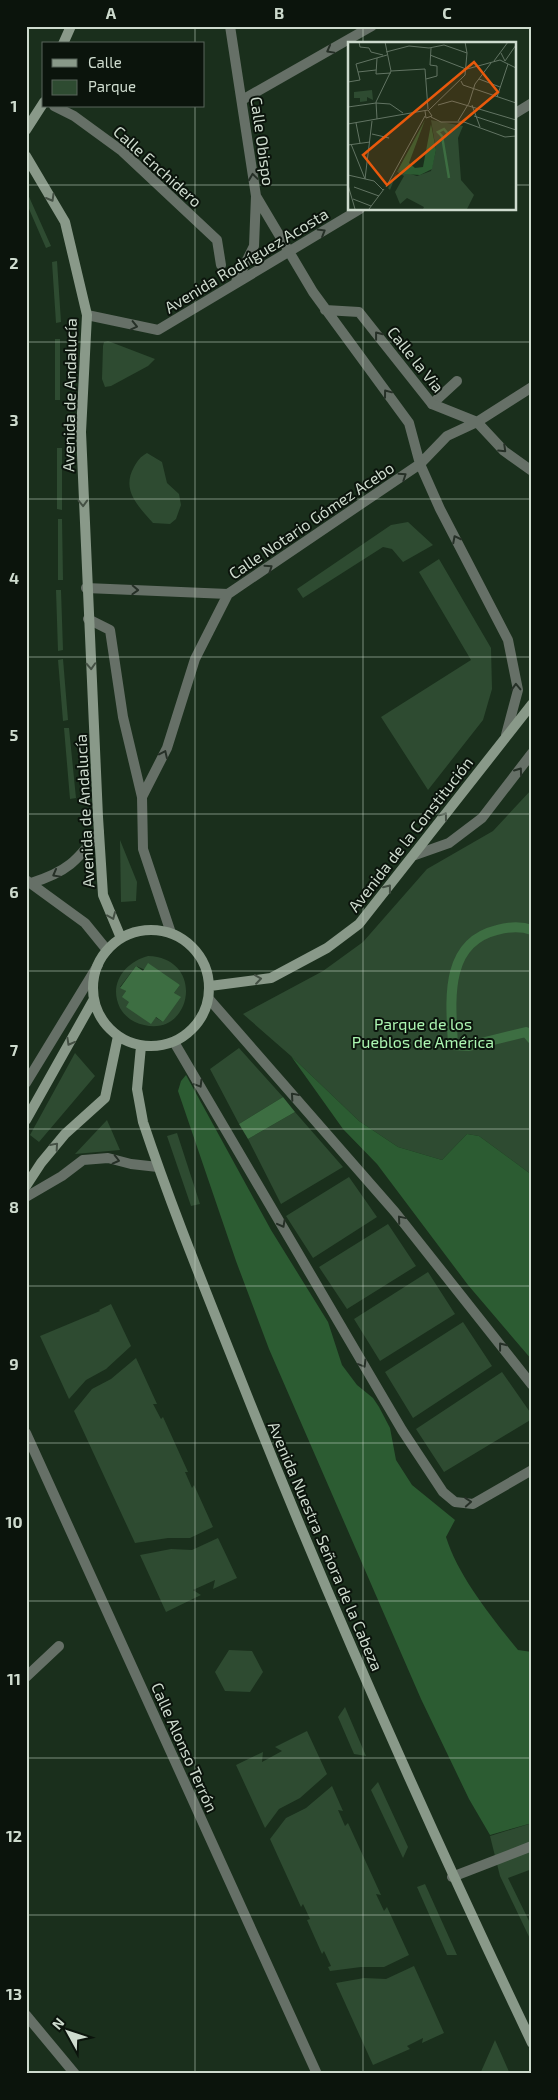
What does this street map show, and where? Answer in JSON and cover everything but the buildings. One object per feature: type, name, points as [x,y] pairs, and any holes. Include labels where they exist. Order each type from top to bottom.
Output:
[{"type":"main road","points":[[64,42],[71,26]]},
{"type":"main road","points":[[26,130],[42,105]]},
{"type":"main road","name":"Avenida de Andalucía","points":[[26,156],[65,222],[87,315],[81,432],[86,588],[99,832],[103,895],[121,938]]},
{"type":"main road","name":"Avenida de la Constitución","points":[[210,986],[271,978],[327,948],[359,924],[506,734],[532,704]]},
{"type":"main road","points":[[154,930],[171,933],[186,941],[199,953],[207,969],[210,986],[209,998],[202,1017],[190,1032],[174,1042],[158,1046],[141,1046],[118,1036],[106,1026],[98,1014],[94,999],[93,982],[98,965],[107,950],[121,938],[137,931],[154,930]]},
{"type":"main road","points":[[26,1120],[94,999]]},
{"type":"main road","points":[[26,1186],[41,1162],[65,1134],[105,1098],[118,1036]]},
{"type":"main road","name":"Avenida Nuestra Señora de la Cabeza","points":[[141,1046],[137,1088],[142,1122],[158,1167],[302,1533],[452,1877],[532,2043]]},
{"type":"street","name":"Calle Obispo","points":[[230,26],[256,196],[287,252]]},
{"type":"street","points":[[242,100],[372,26]]},
{"type":"street","points":[[516,113],[532,103]]},
{"type":"street","name":"Calle Enchidero","points":[[58,108],[74,116],[117,147],[217,240],[221,265]]},
{"type":"street","points":[[234,285],[254,246],[256,196]]},
{"type":"street","name":"Avenida Rodríguez Acosta","points":[[87,315],[158,330],[358,210]]},
{"type":"street","name":"Calle Notario Gómez Acebo","points":[[287,252],[325,310],[409,423],[420,464],[440,509],[508,640],[518,690],[506,734]]},
{"type":"street","name":"Calle la Via","points":[[325,310],[359,312],[432,404],[477,422],[504,451],[532,471]]},
{"type":"street","points":[[432,404],[457,381]]},
{"type":"street","name":"Calle Notario Gómez Acebo","points":[[142,797],[167,748],[195,659],[228,594],[420,464],[446,436],[477,422],[532,387]]},
{"type":"street","points":[[86,588],[228,594]]},
{"type":"street","points":[[88,619],[110,630],[123,717],[142,797],[143,849],[171,933]]},
{"type":"street","points":[[415,854],[448,843],[482,818],[532,753]]},
{"type":"street","points":[[29,882],[55,876],[80,858],[99,832]]},
{"type":"street","points":[[29,882],[85,923],[107,950]]},
{"type":"street","points":[[26,1083],[98,965]]},
{"type":"street","points":[[209,998],[395,1212],[532,1385]]},
{"type":"street","points":[[174,1042],[402,1430],[443,1492],[455,1502],[473,1504],[532,1470]]},
{"type":"street","points":[[26,1197],[62,1176],[83,1160],[108,1158],[131,1164],[158,1167]]},
{"type":"street","name":"Calle Alonso Terrón","points":[[26,1433],[317,2074]]},
{"type":"street","points":[[26,1677],[59,1646]]},
{"type":"street","points":[[452,1877],[532,1846]]},
{"type":"street","points":[[26,2016],[75,2074]]},
{"type":"green space","points":[[26,190],[51,246],[46,248],[26,202]]},
{"type":"green space","points":[[57,261],[61,322],[56,323],[52,262]]},
{"type":"green space","points":[[55,339],[60,339],[60,400],[55,400]]},
{"type":"green space","points":[[108,341],[155,359],[148,366],[111,386],[105,387],[102,379],[103,346],[104,342]]},
{"type":"green space","points":[[57,448],[62,448],[62,510],[57,509]]},
{"type":"green space","points":[[147,453],[162,462],[167,483],[179,494],[181,505],[176,519],[170,524],[153,523],[137,504],[130,490],[130,475],[139,459]]},
{"type":"green space","points":[[58,519],[62,519],[63,580],[58,580]]},
{"type":"green space","points":[[408,522],[433,545],[403,562],[392,549],[383,547],[303,598],[297,589],[391,525]]},
{"type":"green space","points":[[439,559],[491,648],[492,689],[483,720],[428,790],[381,717],[471,660],[419,572]]},
{"type":"green space","points":[[56,590],[61,590],[63,650],[58,651]]},
{"type":"green space","points":[[63,659],[68,720],[63,721],[58,660]]},
{"type":"green space","points":[[64,728],[69,728],[76,798],[70,799]]},
{"type":"green space","name":"Parque de los Pueblos de América","points":[[532,789],[532,1175],[479,1136],[467,1134],[442,1160],[398,1147],[359,1121],[291,1056],[243,1014],[323,971],[363,942],[427,869],[493,831]]},
{"type":"green space","points":[[120,840],[137,882],[136,901],[121,902]]},
{"type":"green space","points":[[148,956],[166,960],[179,969],[185,982],[186,996],[182,1009],[173,1020],[160,1026],[144,1025],[133,1021],[122,1011],[117,999],[116,991],[121,975],[132,963]],"holes":[[[136,966],[180,985],[174,993],[163,1022],[123,997],[126,991],[120,987]]]},
{"type":"green space","points":[[239,1048],[283,1097],[239,1124],[210,1069]]},
{"type":"green space","points":[[75,1053],[95,1076],[39,1142],[30,1135]]},
{"type":"green space","points":[[295,1112],[343,1167],[281,1204],[248,1139]]},
{"type":"green space","points":[[107,1120],[120,1150],[75,1154]]},
{"type":"green space","points":[[177,1133],[200,1204],[191,1206],[167,1136]]},
{"type":"green space","points":[[349,1177],[377,1217],[313,1258],[286,1216]]},
{"type":"green space","points":[[388,1224],[416,1266],[347,1309],[319,1267]]},
{"type":"green space","points":[[428,1272],[455,1314],[380,1361],[354,1319]]},
{"type":"green space","points":[[111,1304],[131,1346],[106,1369],[86,1380],[69,1399],[40,1336],[100,1311]]},
{"type":"green space","points":[[463,1322],[492,1366],[413,1418],[385,1372]]},
{"type":"green space","points":[[136,1358],[157,1404],[153,1404],[161,1419],[163,1417],[188,1472],[185,1472],[192,1488],[194,1485],[213,1527],[190,1538],[168,1538],[135,1543],[74,1411],[92,1389],[111,1379]]},
{"type":"green space","points":[[502,1372],[532,1415],[532,1419],[444,1472],[416,1429]]},
{"type":"green space","points":[[218,1538],[237,1578],[213,1589],[215,1580],[193,1590],[201,1595],[166,1612],[140,1555],[171,1549],[192,1550]]},
{"type":"green space","points":[[229,1650],[252,1651],[263,1672],[250,1692],[225,1691],[215,1672]]},
{"type":"green space","points":[[345,1707],[366,1756],[354,1754],[338,1717]]},
{"type":"green space","points":[[307,1731],[327,1774],[300,1798],[279,1809],[265,1828],[236,1765],[263,1752],[262,1762],[282,1751],[275,1747]]},
{"type":"green space","points":[[378,1782],[408,1847],[403,1858],[371,1790]]},
{"type":"green space","points":[[332,1786],[343,1811],[338,1810],[345,1826],[348,1823],[381,1895],[376,1894],[384,1911],[387,1907],[409,1955],[384,1967],[361,1967],[330,1971],[328,1967],[331,1966],[324,1951],[322,1954],[307,1920],[310,1919],[303,1904],[301,1907],[270,1839],[286,1818],[306,1808]]},
{"type":"green space","points":[[532,1823],[532,1869],[508,1878],[532,1927],[532,1943],[500,1876],[490,1836]]},
{"type":"green space","points":[[425,1884],[457,1955],[447,1955],[417,1887]]},
{"type":"green space","points":[[414,1966],[444,2033],[422,2043],[423,2038],[407,2046],[410,2049],[373,2065],[336,1983],[364,1978],[386,1979]]},
{"type":"green space","points":[[495,2040],[510,2074],[480,2074]]},
{"type":"shaded area","points":[[148,963],[180,985],[174,993],[181,997],[163,1022],[156,1017],[151,1024],[126,1007],[129,1002],[122,997],[126,991],[120,988],[136,966],[143,971]]},
{"type":"shaded area","points":[[291,1056],[359,1121],[398,1147],[442,1160],[467,1134],[479,1136],[532,1175],[532,1360],[468,1285],[377,1164],[343,1129]]},
{"type":"shaded area","points":[[186,1075],[271,1230],[328,1322],[342,1365],[357,1385],[373,1398],[379,1407],[390,1428],[396,1460],[412,1485],[455,1520],[446,1537],[451,1552],[467,1581],[518,1650],[532,1652],[532,1823],[490,1835],[469,1799],[421,1699],[269,1349],[236,1261],[178,1091],[181,1081]]},
{"type":"shaded area","points":[[283,1097],[295,1112],[248,1139],[239,1124]]},
{"type":"waterway","points":[[532,930],[514,927],[497,930],[480,937],[467,948],[459,961],[454,977],[451,1011],[453,1045],[469,1046],[526,1032],[532,1039]]}]
